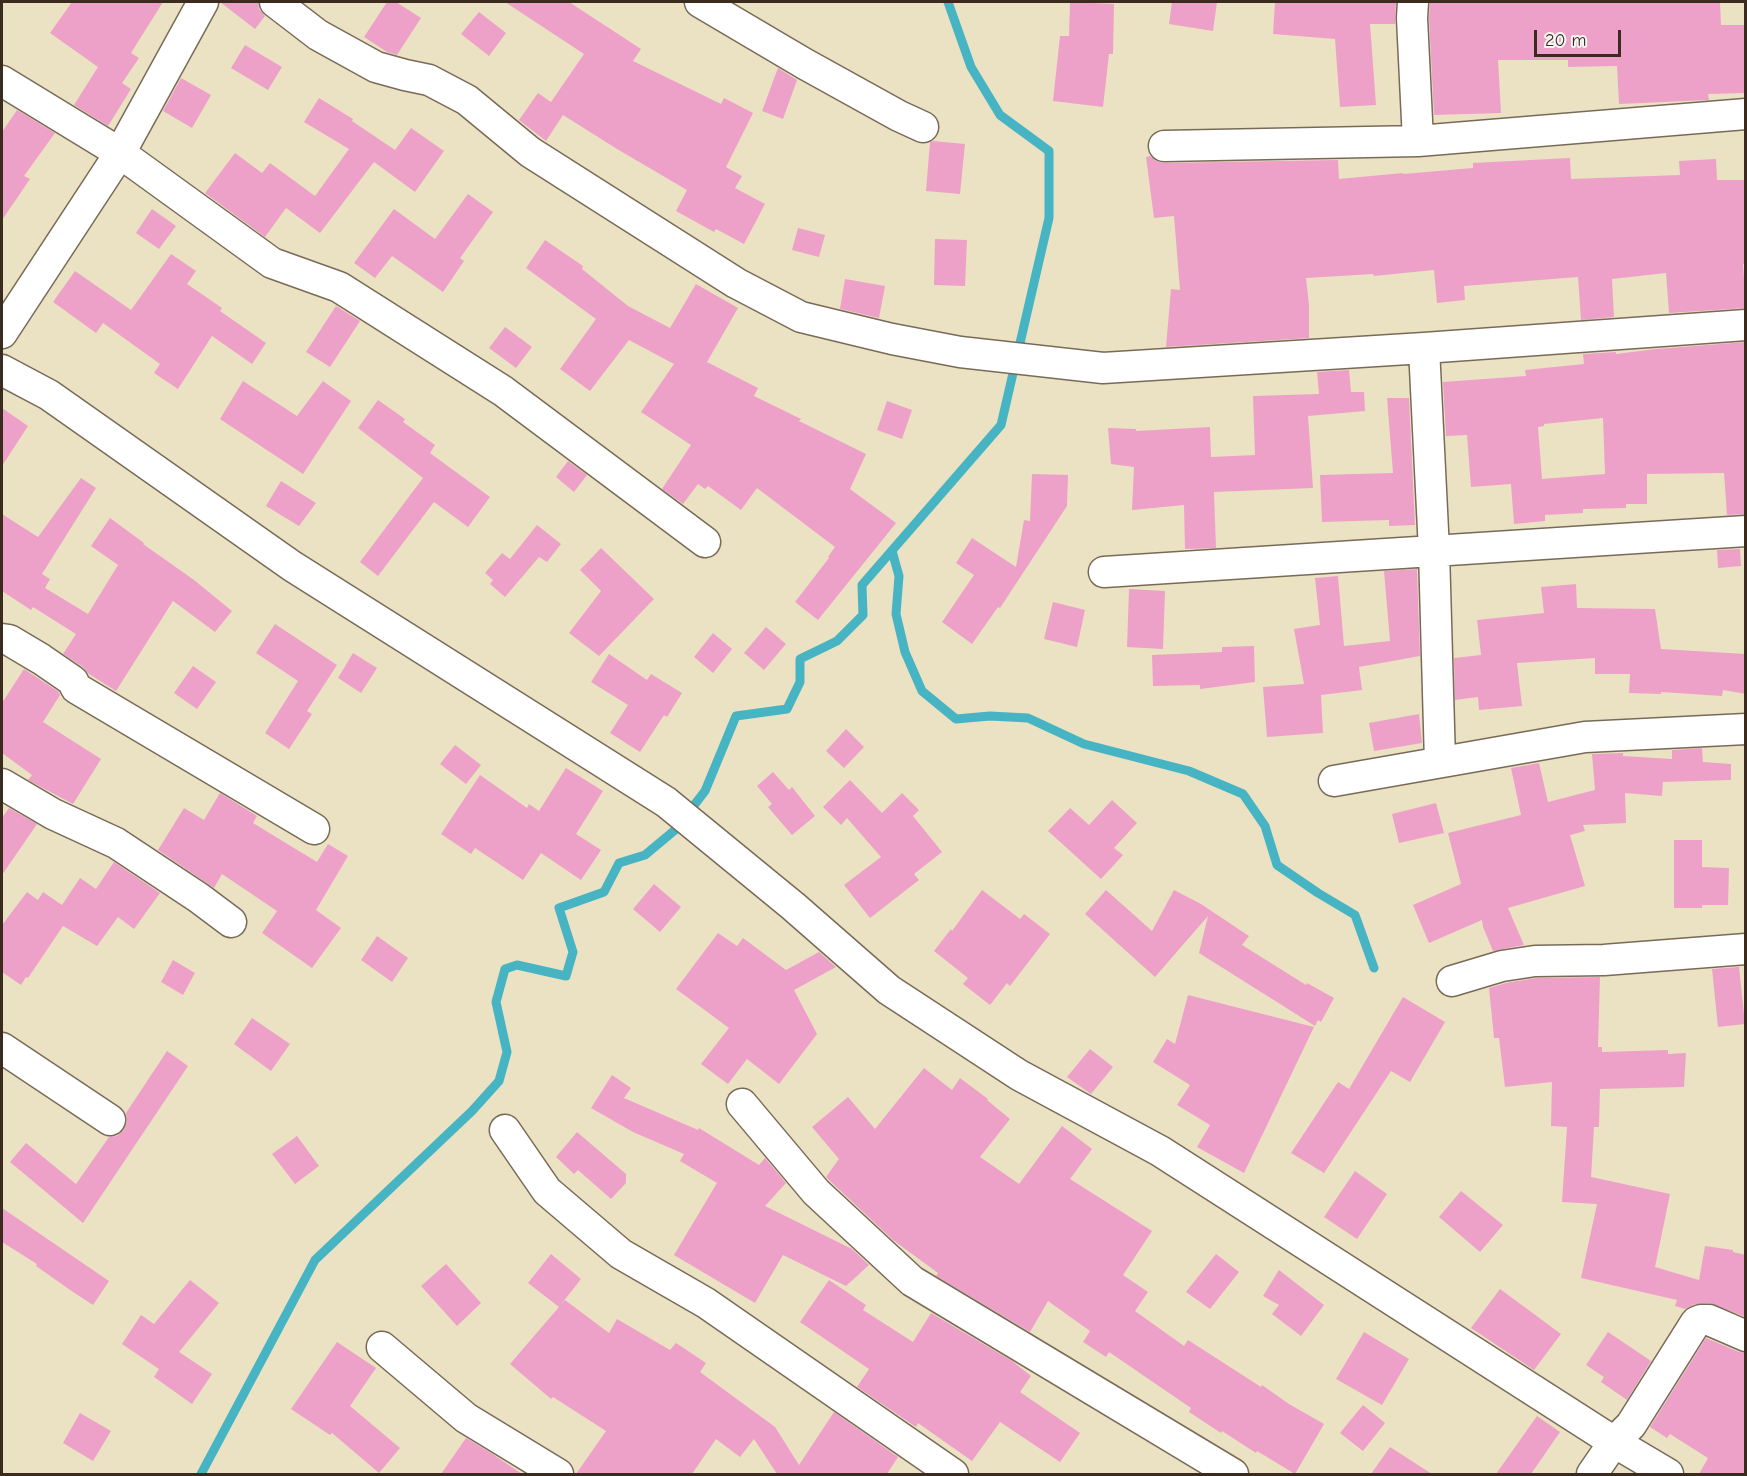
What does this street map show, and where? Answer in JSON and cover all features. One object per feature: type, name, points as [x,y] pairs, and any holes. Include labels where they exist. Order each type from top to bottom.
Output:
[{"type":"street","points":[[2,333],[120,153],[202,2]]},
{"type":"street","points":[[275,2],[318,35],[376,67],[429,80],[467,100],[530,152],[736,283],[801,317],[892,339],[960,352],[1103,368],[1746,325]]},
{"type":"street","points":[[700,2],[816,70],[923,127]]},
{"type":"street","points":[[1413,2],[1418,141]]},
{"type":"street","points":[[2,81],[120,153],[272,263],[339,287],[503,391],[705,542]]},
{"type":"street","points":[[1164,146],[1418,141],[1746,114]]},
{"type":"street","points":[[1424,348],[1434,551],[1440,762]]},
{"type":"street","points":[[2,370],[49,395],[292,566],[666,802],[793,906],[889,990],[1018,1075],[1160,1151],[1614,1442],[1668,1474]]},
{"type":"street","points":[[1104,572],[1746,531]]},
{"type":"street","points":[[2,639],[9,640],[40,659],[73,681],[76,688],[314,829]]},
{"type":"street","points":[[1334,781],[1585,737],[1746,729]]},
{"type":"street","points":[[2,784],[52,814],[116,843],[231,922]]},
{"type":"street","points":[[1452,981],[1502,966],[1535,961],[1604,960],[1746,949]]},
{"type":"street","points":[[2,1048],[110,1120]]},
{"type":"street","points":[[742,1104],[816,1192],[912,1281],[1233,1474]]},
{"type":"street","points":[[505,1130],[547,1191],[621,1254],[706,1304],[953,1474]]},
{"type":"street","points":[[1592,1474],[1614,1442],[1631,1425],[1696,1322],[1709,1320],[1746,1336]]},
{"type":"street","points":[[382,1347],[466,1418],[558,1474]]},
{"type":"building","points":[[72,2],[163,2],[131,53],[139,58],[122,83],[131,89],[108,126],[74,105],[98,67],[50,33]]},
{"type":"building","points":[[220,2],[258,2],[259,9],[265,16],[255,29]]},
{"type":"building","points":[[387,2],[396,2],[421,18],[397,55],[387,52],[364,37]]},
{"type":"building","points":[[505,2],[569,2],[641,49],[633,61],[721,104],[724,98],[753,113],[726,167],[742,176],[735,188],[765,204],[744,244],[716,229],[714,232],[676,211],[687,190],[563,115],[546,141],[519,120],[538,93],[551,102],[584,54]]},
{"type":"building","points":[[1070,2],[1114,4],[1113,54],[1109,54],[1103,107],[1053,101],[1060,36],[1069,36]]},
{"type":"building","points":[[1172,2],[1217,2],[1213,31],[1169,24]]},
{"type":"building","points":[[1275,2],[1396,2],[1395,24],[1370,24],[1376,105],[1340,107],[1335,39],[1273,34]]},
{"type":"building","points":[[1430,2],[1720,2],[1721,25],[1746,25],[1746,93],[1708,94],[1709,100],[1619,104],[1617,66],[1568,67],[1568,60],[1498,60],[1501,113],[1434,115]]},
{"type":"building","points":[[479,12],[506,33],[489,56],[461,34]]},
{"type":"building","points":[[245,45],[282,67],[268,90],[231,68]]},
{"type":"building","points":[[778,68],[797,80],[783,119],[762,111]]},
{"type":"building","points":[[181,78],[211,95],[192,128],[163,111]]},
{"type":"building","points":[[319,98],[353,119],[352,121],[395,150],[411,128],[444,151],[415,192],[374,162],[320,233],[286,208],[265,237],[205,193],[235,153],[262,173],[270,163],[315,196],[349,149],[304,122]]},
{"type":"building","points":[[17,110],[55,133],[24,176],[30,179],[2,220],[2,132]]},
{"type":"building","points":[[930,142],[965,144],[960,194],[926,191]]},
{"type":"building","points":[[1150,156],[1164,163],[1338,160],[1339,179],[1473,168],[1473,163],[1570,158],[1571,179],[1680,175],[1679,161],[1716,159],[1717,180],[1746,180],[1746,264],[1743,264],[1746,308],[1669,313],[1666,273],[1612,279],[1614,317],[1581,320],[1578,277],[1464,286],[1465,300],[1437,303],[1434,270],[1374,276],[1373,274],[1306,278],[1309,338],[1166,347],[1171,289],[1180,290],[1174,216],[1154,218],[1146,157]]},
{"type":"building","points":[[468,194],[493,212],[460,258],[464,261],[443,292],[392,256],[375,278],[354,263],[394,209],[435,239]]},
{"type":"building","points":[[152,209],[176,226],[159,249],[136,233]]},
{"type":"building","points":[[798,228],[825,235],[819,257],[792,250]]},
{"type":"building","points":[[935,239],[967,240],[965,286],[934,285]]},
{"type":"building","points":[[545,240],[583,266],[582,269],[628,306],[670,328],[696,284],[738,308],[707,362],[758,388],[754,396],[866,454],[850,489],[896,523],[818,620],[795,602],[835,547],[757,488],[741,510],[708,486],[705,489],[698,484],[683,504],[662,489],[691,445],[641,412],[674,364],[629,340],[590,391],[560,369],[596,319],[526,268]]},
{"type":"building","points":[[171,254],[196,271],[187,284],[222,308],[220,311],[266,343],[252,364],[212,336],[178,389],[154,373],[160,364],[103,323],[96,333],[53,302],[75,271],[131,310]]},
{"type":"building","points":[[845,279],[885,286],[879,318],[840,309]]},
{"type":"building","points":[[336,306],[360,321],[330,367],[306,352]]},
{"type":"building","points":[[505,327],[532,347],[516,368],[489,348]]},
{"type":"building","points":[[1746,342],[1746,514],[1727,515],[1724,473],[1647,474],[1647,504],[1626,504],[1626,508],[1583,509],[1583,513],[1545,515],[1545,521],[1514,524],[1511,484],[1471,487],[1467,435],[1446,436],[1443,382],[1526,376],[1525,370],[1584,364],[1583,354],[1616,352],[1616,354]],"holes":[[[1603,418],[1605,474],[1542,479],[1538,427],[1544,424]]]},
{"type":"building","points":[[1349,370],[1351,392],[1364,392],[1365,411],[1308,416],[1313,488],[1214,492],[1216,548],[1185,549],[1184,505],[1132,510],[1134,467],[1111,464],[1108,428],[1136,429],[1136,431],[1210,427],[1211,457],[1255,455],[1253,396],[1319,394],[1317,372]]},
{"type":"building","points":[[243,381],[297,416],[323,381],[351,401],[303,474],[220,419]]},
{"type":"building","points":[[1387,398],[1409,398],[1415,525],[1389,526],[1389,520],[1322,522],[1320,475],[1393,473]]},
{"type":"building","points":[[378,400],[405,419],[403,422],[435,445],[430,453],[490,497],[468,527],[434,502],[378,576],[360,562],[423,478],[358,428]]},
{"type":"building","points":[[887,401],[912,410],[902,439],[877,430]]},
{"type":"building","points":[[2,408],[28,426],[2,466]]},
{"type":"building","points":[[568,461],[587,475],[574,492],[556,477]]},
{"type":"building","points":[[1032,474],[1068,475],[1067,506],[1000,608],[998,607],[972,644],[942,622],[974,575],[956,563],[972,538],[1016,567],[1024,520],[1030,521]]},
{"type":"building","points":[[81,478],[96,488],[42,574],[50,579],[45,588],[88,614],[118,565],[91,546],[110,518],[232,611],[215,632],[173,601],[116,691],[63,654],[76,634],[33,607],[31,610],[2,591],[2,514],[38,537]]},
{"type":"building","points":[[281,481],[316,503],[299,526],[266,506]]},
{"type":"building","points":[[537,525],[561,544],[547,562],[539,557],[505,597],[490,584],[493,580],[485,573],[502,553],[510,559]]},
{"type":"building","points":[[601,548],[654,599],[599,656],[569,633],[601,591],[580,570]]},
{"type":"building","points":[[1740,549],[1741,566],[1718,568],[1717,550]]},
{"type":"building","points":[[1417,569],[1420,656],[1359,667],[1362,690],[1321,695],[1323,733],[1267,737],[1263,687],[1304,684],[1294,629],[1320,625],[1315,578],[1338,576],[1344,646],[1390,641],[1384,571]]},
{"type":"building","points":[[1576,584],[1577,608],[1655,609],[1661,649],[1746,654],[1746,694],[1723,690],[1722,696],[1661,692],[1661,694],[1629,693],[1630,674],[1595,674],[1595,658],[1517,663],[1522,706],[1479,710],[1478,697],[1455,700],[1454,658],[1481,655],[1477,620],[1544,613],[1541,587]]},
{"type":"building","points":[[1129,589],[1165,591],[1163,649],[1127,647]]},
{"type":"building","points":[[1053,602],[1085,610],[1077,647],[1044,639]]},
{"type":"building","points":[[275,624],[337,665],[307,711],[312,714],[289,749],[265,733],[298,681],[256,653]]},
{"type":"building","points":[[766,627],[786,644],[764,670],[744,653]]},
{"type":"building","points":[[713,633],[732,649],[713,673],[694,657]]},
{"type":"building","points":[[1254,646],[1255,682],[1200,689],[1200,685],[1153,686],[1152,655],[1222,652],[1222,647]]},
{"type":"building","points":[[353,653],[377,668],[361,693],[338,678]]},
{"type":"building","points":[[609,654],[647,680],[651,674],[682,693],[667,717],[664,715],[640,752],[610,733],[628,705],[591,682]]},
{"type":"building","points":[[193,666],[216,682],[197,709],[174,693]]},
{"type":"building","points":[[24,669],[59,692],[60,695],[43,722],[101,759],[73,804],[28,780],[32,775],[2,753],[2,703]]},
{"type":"building","points":[[1419,714],[1422,743],[1374,751],[1369,723]]},
{"type":"building","points":[[846,729],[864,747],[844,768],[826,751]]},
{"type":"building","points":[[455,745],[481,765],[466,784],[440,764]]},
{"type":"building","points":[[1702,748],[1703,762],[1731,764],[1731,780],[1663,782],[1662,796],[1625,793],[1626,823],[1583,825],[1585,831],[1570,835],[1585,886],[1508,908],[1524,945],[1493,951],[1482,920],[1429,943],[1413,905],[1461,884],[1448,833],[1521,815],[1511,768],[1539,763],[1548,802],[1595,790],[1592,754],[1623,753],[1623,756],[1672,759],[1672,750]]},
{"type":"building","points":[[566,768],[603,791],[576,834],[601,850],[581,880],[541,853],[523,880],[475,848],[471,854],[441,834],[480,775],[527,808],[529,804],[539,811]]},
{"type":"building","points":[[773,772],[789,790],[792,787],[815,816],[792,835],[768,807],[772,804],[757,786]]},
{"type":"building","points":[[850,780],[882,813],[902,793],[919,810],[913,816],[942,852],[914,874],[919,880],[870,918],[844,885],[881,857],[847,818],[841,825],[823,807]]},
{"type":"building","points":[[220,793],[257,816],[253,823],[317,862],[328,844],[348,856],[316,910],[341,928],[312,968],[262,933],[277,911],[222,874],[214,888],[158,850],[184,808],[204,820]]},
{"type":"building","points":[[1112,800],[1137,823],[1114,848],[1123,855],[1101,879],[1048,831],[1070,808],[1089,825]]},
{"type":"building","points":[[1436,803],[1444,833],[1399,843],[1392,814]]},
{"type":"building","points":[[9,808],[37,824],[2,875],[2,818]]},
{"type":"building","points":[[1674,840],[1702,840],[1702,867],[1729,868],[1728,905],[1674,908]]},
{"type":"building","points":[[114,862],[160,893],[134,929],[118,917],[97,946],[63,926],[21,985],[2,972],[2,925],[27,892],[38,900],[43,892],[62,905],[80,878],[96,889]]},
{"type":"building","points":[[654,884],[681,907],[660,932],[633,909]]},
{"type":"building","points":[[982,890],[1020,919],[1024,914],[1050,934],[1010,986],[1007,983],[990,1005],[963,984],[968,978],[934,951]]},
{"type":"building","points":[[1106,890],[1152,931],[1174,890],[1201,904],[1249,936],[1242,945],[1306,985],[1307,983],[1334,998],[1321,1022],[1318,1020],[1315,1026],[1199,953],[1208,916],[1155,977],[1085,914]]},
{"type":"building","points":[[718,933],[737,946],[743,938],[786,970],[819,952],[836,967],[794,990],[817,1034],[779,1084],[747,1059],[728,1084],[701,1064],[729,1028],[676,989]]},
{"type":"building","points":[[377,936],[408,958],[392,982],[361,960]]},
{"type":"building","points":[[173,960],[195,973],[183,995],[161,982]]},
{"type":"building","points":[[1739,967],[1745,1024],[1718,1027],[1712,969]]},
{"type":"building","points":[[1600,977],[1598,1047],[1602,1047],[1602,1052],[1668,1050],[1668,1054],[1686,1053],[1684,1087],[1600,1089],[1599,1127],[1594,1127],[1591,1177],[1670,1194],[1655,1267],[1699,1280],[1705,1246],[1733,1250],[1733,1252],[1746,1255],[1746,1317],[1709,1303],[1695,1304],[1685,1309],[1675,1306],[1677,1300],[1581,1278],[1597,1204],[1562,1202],[1567,1127],[1551,1126],[1552,1082],[1505,1087],[1499,1038],[1494,1038],[1489,988],[1536,978]]},
{"type":"building","points":[[1188,995],[1314,1027],[1244,1173],[1197,1147],[1210,1125],[1177,1105],[1190,1085],[1153,1062],[1167,1039],[1175,1044]]},
{"type":"building","points":[[1403,997],[1445,1022],[1410,1082],[1391,1071],[1324,1173],[1291,1153],[1338,1082],[1349,1089]]},
{"type":"building","points":[[252,1018],[290,1044],[271,1071],[234,1044]]},
{"type":"building","points":[[1090,1049],[1113,1067],[1091,1094],[1067,1077]]},
{"type":"building","points":[[167,1051],[188,1066],[83,1223],[10,1162],[26,1143],[76,1184],[109,1137],[117,1136],[124,1130],[127,1122],[126,1113]]},
{"type":"building","points":[[924,1068],[952,1090],[960,1078],[1010,1119],[980,1157],[1019,1184],[1062,1126],[1092,1149],[1070,1179],[1152,1231],[1123,1275],[1148,1292],[1135,1311],[1184,1346],[1188,1340],[1324,1424],[1295,1474],[1222,1431],[1221,1433],[1189,1412],[1191,1408],[1109,1352],[1106,1357],[1083,1342],[1090,1331],[1048,1301],[1030,1332],[936,1276],[938,1273],[893,1240],[826,1177],[839,1159],[812,1127],[848,1097],[875,1129]]},
{"type":"building","points":[[612,1075],[631,1088],[624,1098],[698,1130],[699,1128],[759,1165],[765,1158],[786,1183],[765,1206],[852,1249],[869,1265],[846,1286],[783,1255],[755,1303],[674,1255],[717,1183],[680,1161],[684,1154],[633,1132],[591,1108]]},
{"type":"building","points":[[577,1132],[626,1174],[626,1183],[611,1199],[578,1170],[574,1174],[556,1157]]},
{"type":"building","points":[[297,1136],[319,1166],[295,1184],[272,1154]]},
{"type":"building","points":[[1355,1171],[1387,1194],[1357,1239],[1324,1217]]},
{"type":"building","points":[[1461,1191],[1503,1225],[1480,1252],[1439,1217]]},
{"type":"building","points":[[2,1208],[109,1281],[93,1305],[36,1266],[37,1264],[2,1242]]},
{"type":"building","points":[[551,1254],[581,1279],[559,1307],[528,1283]]},
{"type":"building","points":[[1216,1254],[1239,1272],[1210,1309],[1186,1292]]},
{"type":"building","points":[[446,1264],[481,1303],[457,1326],[421,1286]]},
{"type":"building","points":[[1279,1270],[1324,1305],[1301,1336],[1272,1314],[1279,1305],[1263,1296]]},
{"type":"building","points":[[190,1280],[219,1303],[179,1352],[212,1374],[192,1404],[154,1377],[159,1369],[122,1344],[141,1315],[154,1324]]},
{"type":"building","points":[[829,1280],[866,1305],[863,1310],[913,1342],[931,1313],[1012,1361],[1031,1376],[1020,1392],[1080,1433],[1060,1462],[1000,1422],[972,1461],[918,1423],[916,1427],[857,1387],[869,1369],[800,1322]]},
{"type":"building","points":[[1500,1289],[1561,1334],[1534,1370],[1471,1328]]},
{"type":"building","points":[[565,1300],[609,1333],[617,1319],[670,1350],[676,1343],[706,1363],[700,1372],[775,1427],[799,1465],[834,1412],[898,1457],[887,1474],[777,1474],[754,1439],[740,1457],[716,1439],[692,1474],[576,1474],[606,1431],[553,1397],[551,1399],[510,1364]]},
{"type":"building","points":[[1364,1332],[1409,1359],[1382,1405],[1336,1379]]},
{"type":"building","points":[[1608,1332],[1651,1361],[1627,1400],[1601,1382],[1604,1377],[1586,1365]]},
{"type":"building","points":[[1706,1338],[1746,1353],[1746,1474],[1699,1474],[1708,1458],[1670,1434],[1667,1438],[1650,1427]]},
{"type":"building","points":[[337,1342],[376,1368],[350,1406],[400,1448],[379,1473],[332,1433],[330,1435],[291,1409]]},
{"type":"building","points":[[1363,1405],[1385,1423],[1363,1451],[1340,1433]]},
{"type":"building","points":[[80,1413],[111,1431],[93,1461],[63,1443]]},
{"type":"building","points":[[1537,1416],[1560,1432],[1531,1474],[1496,1474]]},
{"type":"building","points":[[466,1438],[491,1453],[522,1474],[441,1474]]},
{"type":"building","points":[[1390,1447],[1432,1474],[1371,1474]]},
{"type":"waterway","points":[[201,1474],[315,1260],[472,1111],[499,1081],[507,1052],[496,1002],[505,969],[517,965],[566,976],[573,952],[559,908],[604,892],[619,863],[645,855],[675,830],[705,791],[736,716],[787,709],[800,682],[800,659],[837,641],[863,615],[862,585],[1001,425],[1049,218],[1049,151],[1000,115],[971,67],[948,2]]},
{"type":"waterway","points":[[892,551],[899,576],[896,614],[905,652],[922,691],[956,719],[990,716],[1028,718],[1084,744],[1189,771],[1243,794],[1265,826],[1277,865],[1355,915],[1374,968]]}]
